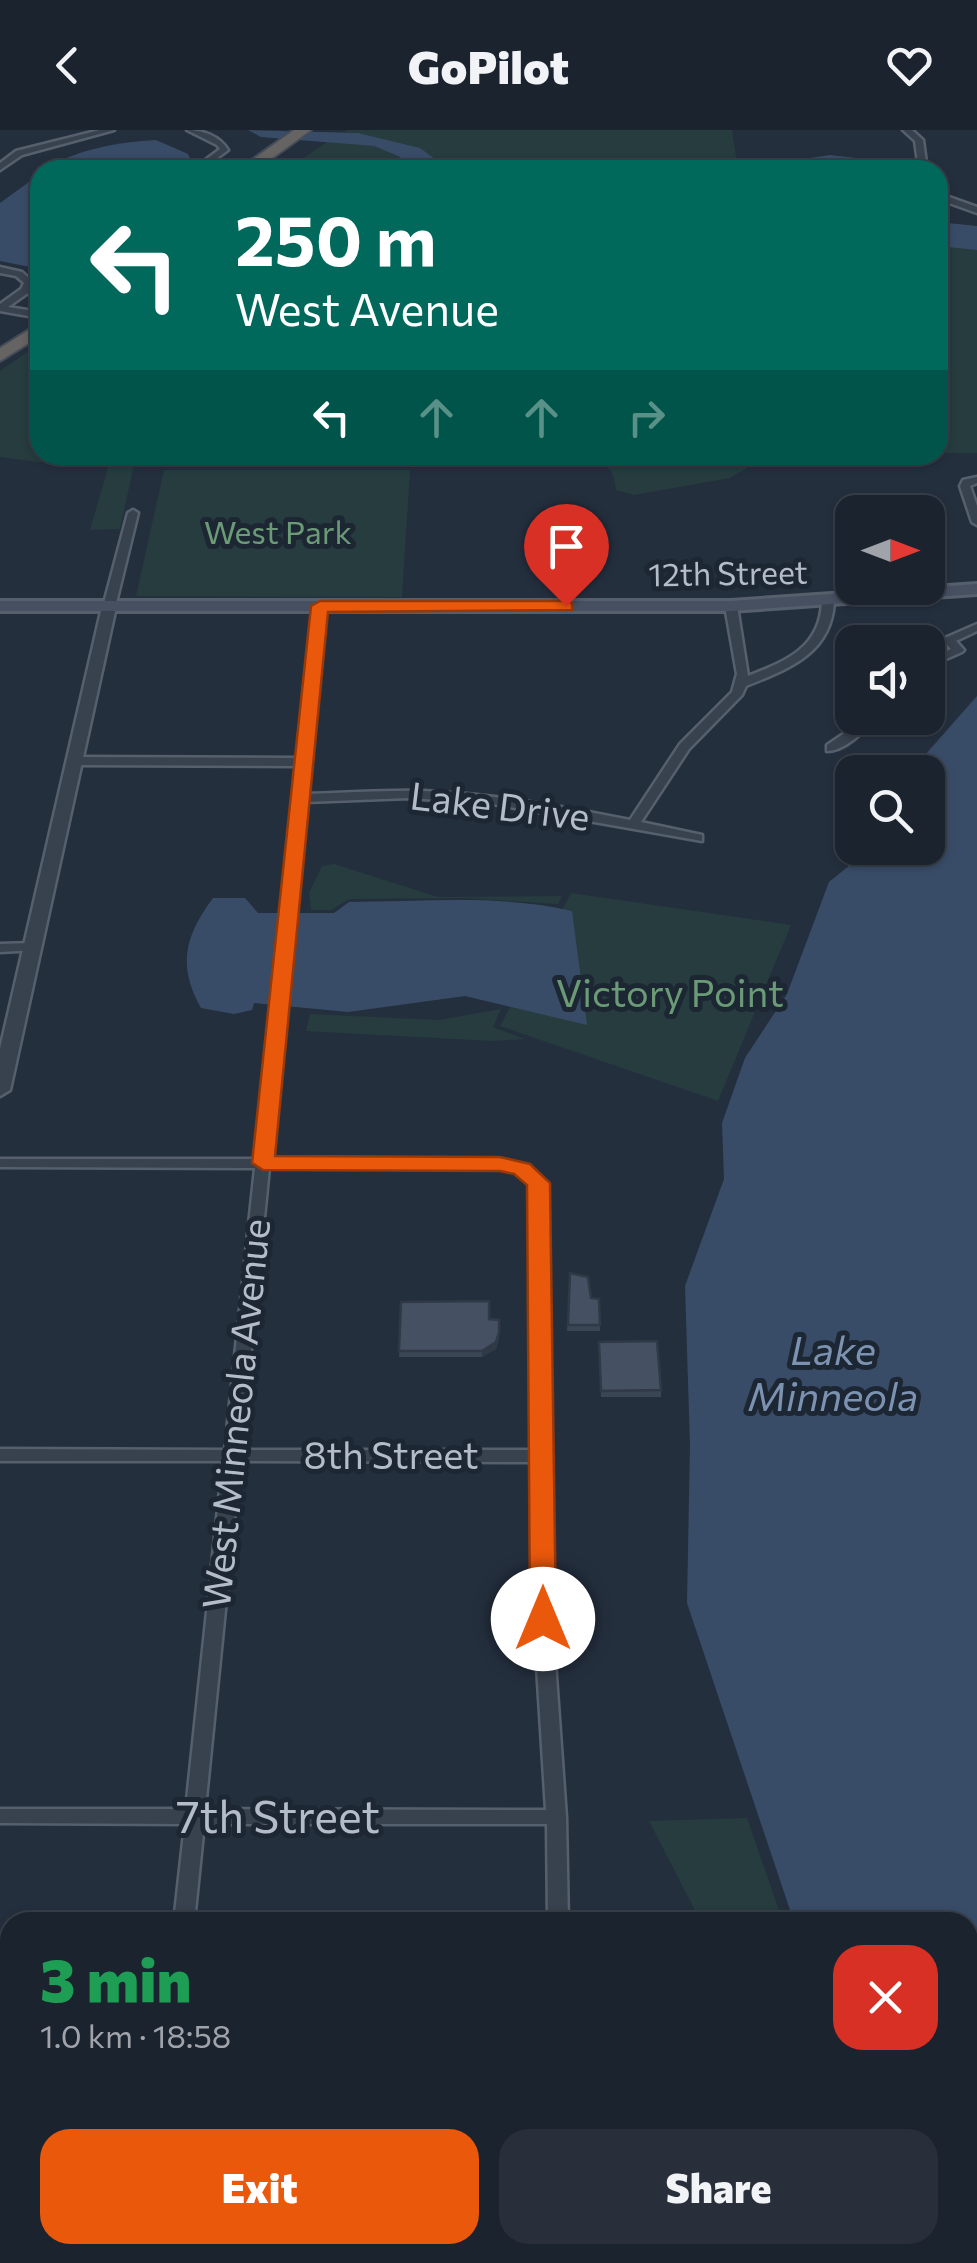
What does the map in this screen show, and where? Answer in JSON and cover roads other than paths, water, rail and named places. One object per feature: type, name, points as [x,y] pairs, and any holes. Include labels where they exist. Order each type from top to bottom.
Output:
[{"type":"highway","points":[[261,160],[284,144],[326,130]]},
{"type":"highway","points":[[279,160],[303,138]]},
{"type":"highway","points":[[0,339],[30,322]]},
{"type":"highway","points":[[0,356],[30,326]]},
{"type":"main road","name":"12th Street","points":[[0,606],[731,606],[977,589]]},
{"type":"street","points":[[0,167],[19,153],[110,130]]},
{"type":"street","points":[[191,130],[220,144],[224,150],[210,160]]},
{"type":"street","points":[[907,130],[920,140],[923,160]]},
{"type":"street","points":[[948,200],[977,210]]},
{"type":"street","points":[[0,270],[19,274],[29,283],[25,291],[0,308]]},
{"type":"street","points":[[0,308],[30,315]]},
{"type":"street","points":[[977,480],[965,486],[977,522]]},
{"type":"street","points":[[0,1090],[132,513]]},
{"type":"street","points":[[633,824],[684,747],[731,702],[742,684],[788,663],[816,641],[827,625],[828,602]]},
{"type":"street","name":"West Minneola Avenue","points":[[185,1912],[320,606]]},
{"type":"street","points":[[731,606],[742,684]]},
{"type":"street","points":[[945,658],[958,650],[949,640],[977,627]]},
{"type":"street","points":[[831,748],[849,735]]},
{"type":"street","points":[[74,761],[304,762]]},
{"type":"street","name":"Lake Drive","points":[[301,798],[397,794],[461,797],[698,838]]},
{"type":"street","points":[[0,948],[33,948]]},
{"type":"street","points":[[0,1164],[500,1164],[522,1169],[538,1183],[543,1619],[558,1912]]},
{"type":"street","name":"8th Street","points":[[0,1455],[542,1456]]},
{"type":"street","name":"7th Street","points":[[0,1816],[556,1818]]},
{"type":"water","points":[[248,130],[358,133],[420,148],[436,160],[401,160],[374,146],[261,137]]},
{"type":"water","points":[[156,140],[188,154],[191,160],[64,160],[113,145]]},
{"type":"water","points":[[830,155],[873,160],[797,160]]},
{"type":"water","points":[[30,181],[30,267],[0,261],[0,203]]},
{"type":"water","points":[[948,223],[977,226],[977,250],[948,247]]},
{"type":"water","name":"Lake Minneola","points":[[977,696],[977,1912],[791,1912],[687,1603],[690,1445],[685,1286],[724,1179],[722,1123],[745,1058],[787,994],[829,882],[850,865],[945,865],[945,755],[925,755]]},
{"type":"water","points":[[213,898],[245,898],[258,913],[334,913],[349,902],[462,900],[518,902],[572,911],[587,1025],[465,996],[348,1012],[254,1003],[252,1010],[234,1014],[201,1008],[189,978],[188,951],[196,925]]},
{"type":"park label","name":"West Park","points":[[278,533]]},
{"type":"park label","name":"Victory Point","points":[[670,994]]}]
